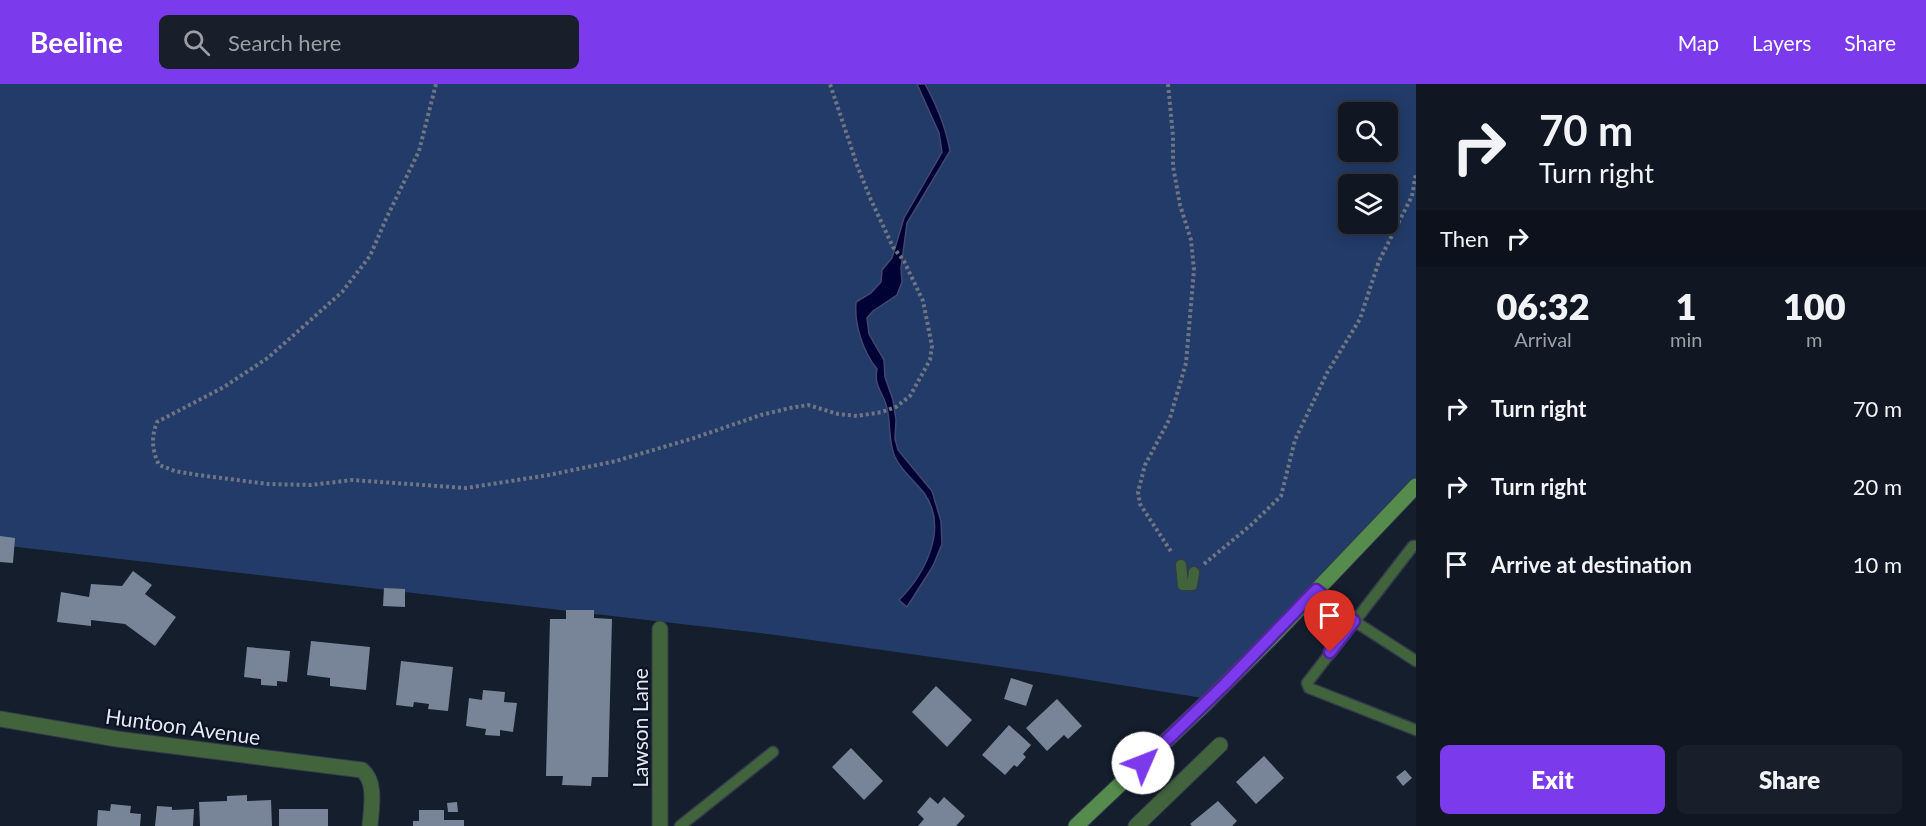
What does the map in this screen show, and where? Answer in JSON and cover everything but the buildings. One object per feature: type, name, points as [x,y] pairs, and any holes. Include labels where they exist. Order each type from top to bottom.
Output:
[{"type":"street","points":[[1081,825],[1205,704],[1416,486]]},
{"type":"street","name":"Lawson Lane","points":[[660,629],[660,826]]},
{"type":"street","name":"Huntoon Avenue","points":[[0,719],[117,739],[362,770],[370,781],[370,826]]},
{"type":"street","points":[[1136,826],[1220,745]]},
{"type":"lane","points":[[1414,546],[1307,683],[1308,688],[1416,730]]},
{"type":"lane","points":[[1181,565],[1183,585],[1192,585],[1194,572]]},
{"type":"lane","points":[[1316,590],[1354,621],[1416,661]]},
{"type":"lane","points":[[680,826],[773,752]]},
{"type":"path","points":[[436,84],[419,152],[370,256],[342,292],[269,357],[224,387],[157,422],[153,445],[159,465],[175,471],[268,484],[311,485],[352,480],[466,488],[549,475],[616,461],[790,408],[808,405],[838,414],[856,416],[882,412],[896,407],[910,396],[930,360],[932,346],[923,301],[904,261],[893,247],[857,165],[830,84]]},
{"type":"path","points":[[1168,84],[1173,166],[1180,205],[1191,240],[1194,270],[1186,363],[1170,418],[1145,465],[1138,492],[1140,504],[1181,565]]},
{"type":"path","points":[[1194,572],[1251,525],[1281,496],[1296,440],[1327,373],[1360,319],[1379,261],[1412,196],[1416,174]]},
{"type":"shaded area","points":[[0,84],[1416,84],[1416,479],[1209,699],[776,635],[0,545]]},
{"type":"shaded area","points":[[917,84],[925,84],[937,108],[950,151],[907,223],[901,268],[902,282],[897,295],[873,311],[867,318],[869,334],[884,360],[885,377],[893,400],[896,420],[895,439],[898,450],[932,491],[941,521],[942,544],[933,566],[907,607],[899,600],[925,564],[931,550],[934,521],[931,507],[924,493],[895,457],[891,445],[886,403],[876,380],[877,369],[864,346],[858,328],[856,302],[871,293],[881,282],[882,270],[892,258],[904,218],[942,152],[939,133]]},
{"type":"route","points":[[1143,763],[1225,684],[1316,590],[1354,621],[1330,652]]}]
